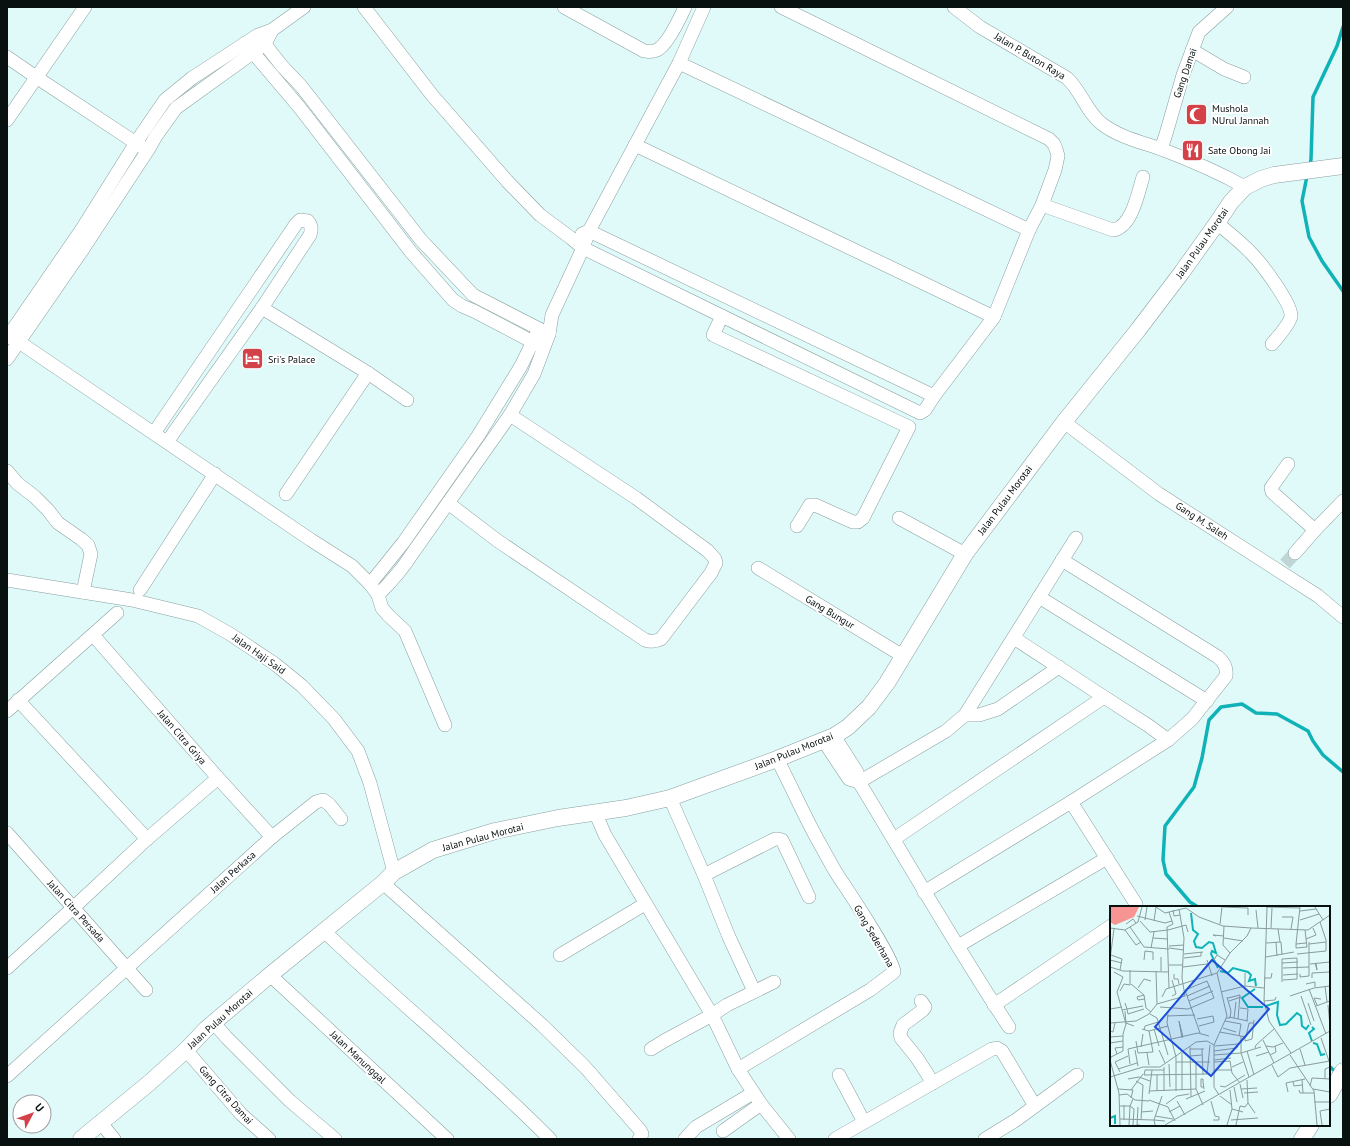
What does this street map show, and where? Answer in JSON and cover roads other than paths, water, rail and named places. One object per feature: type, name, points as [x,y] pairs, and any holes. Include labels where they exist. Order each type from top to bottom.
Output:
[{"type":"street","points":[[7,120],[85,7]]},
{"type":"street","points":[[7,359],[10,337],[165,100],[192,78],[262,40],[272,30],[304,7]]},
{"type":"street","points":[[364,7],[432,95],[507,181],[540,215],[583,248],[920,412]]},
{"type":"street","points":[[564,7],[648,52],[656,51],[664,43],[685,7]]},
{"type":"street","points":[[370,584],[403,543],[478,436],[521,366],[538,345],[583,248],[589,231],[679,63],[704,7]]},
{"type":"street","points":[[781,7],[1049,139],[1054,144],[1058,156],[1055,170],[1042,205],[1029,230],[994,317],[925,410],[920,412],[909,427],[863,518],[858,522],[853,522],[815,505],[810,505],[797,526]]},
{"type":"street","name":"Jalan P. Buton Raya","points":[[954,7],[980,27],[1067,78],[1074,84],[1091,112],[1101,124],[1122,136],[1161,149],[1217,172],[1245,187]]},
{"type":"street","name":"Gang Damai","points":[[1161,149],[1183,75],[1200,32],[1227,7]]},
{"type":"street","points":[[262,40],[282,66],[301,86],[421,240],[473,295],[544,332]]},
{"type":"street","points":[[10,337],[83,250],[156,136],[176,108],[249,48]]},
{"type":"street","points":[[249,48],[300,108],[406,246],[453,300],[538,345]]},
{"type":"street","points":[[1192,50],[1224,69],[1244,77]]},
{"type":"street","points":[[7,57],[135,144],[148,150]]},
{"type":"street","points":[[679,63],[1029,230]]},
{"type":"street","points":[[635,145],[994,317]]},
{"type":"street","name":"Jalan Pulau Morotai","points":[[81,1139],[148,1084],[214,1023],[270,975],[389,878],[433,850],[495,832],[558,818],[626,808],[670,798],[777,759],[848,728],[869,707],[887,683],[965,554],[1064,422],[1138,330],[1217,224],[1231,202],[1245,187],[1267,177],[1343,166]]},
{"type":"street","points":[[1042,205],[1113,230],[1117,230],[1123,226],[1129,218],[1143,177]]},
{"type":"street","points":[[154,433],[296,224],[300,220],[308,221],[311,228],[310,235],[262,308],[167,442]]},
{"type":"street","points":[[1217,224],[1253,255],[1283,295],[1289,306],[1291,316],[1289,321],[1272,344]]},
{"type":"street","points":[[571,238],[589,231],[934,396]]},
{"type":"street","points":[[262,308],[368,373],[407,400]]},
{"type":"street","points":[[722,316],[713,334],[909,427]]},
{"type":"street","points":[[10,337],[311,540],[352,566],[370,584],[378,595],[382,608],[405,631],[445,725]]},
{"type":"street","points":[[378,595],[404,568],[412,554],[510,414],[534,374],[538,345]]},
{"type":"street","points":[[286,494],[368,373]]},
{"type":"street","points":[[448,503],[498,541],[645,640],[651,642],[661,639],[711,573],[716,563],[716,559],[708,551],[636,498],[510,414]]},
{"type":"street","name":"Gang M. Saleh","points":[[1064,422],[1159,494],[1282,568],[1343,618]]},
{"type":"street","points":[[1288,464],[1271,488],[1272,492],[1315,530]]},
{"type":"street","points":[[7,471],[17,483],[35,497],[48,510],[58,523],[88,545],[92,554],[83,592]]},
{"type":"street","points":[[140,590],[214,474]]},
{"type":"street","points":[[1294,553],[1343,501]]},
{"type":"street","points":[[899,518],[965,554]]},
{"type":"street","points":[[859,782],[946,731],[964,715],[1076,538]]},
{"type":"street","points":[[924,892],[1071,802],[1168,740],[1192,719],[1226,676],[1226,666],[1221,659],[1062,560]]},
{"type":"street","name":"Gang Bungur","points":[[758,568],[903,656]]},
{"type":"street","name":"Jalan Haji Said","points":[[7,580],[132,600],[198,616],[230,634],[275,664],[302,686],[334,719],[358,751],[370,783],[389,878]]},
{"type":"street","points":[[1039,597],[1206,701]]},
{"type":"street","points":[[7,711],[117,613]]},
{"type":"street","name":"Jalan Citra Griya","points":[[92,635],[272,837]]},
{"type":"street","points":[[1014,638],[1168,740]]},
{"type":"street","points":[[964,715],[979,715],[998,709],[1059,667]]},
{"type":"street","points":[[894,840],[1104,697]]},
{"type":"street","points":[[18,700],[147,839]]},
{"type":"street","points":[[828,738],[857,772],[859,782],[924,892],[1009,1027]]},
{"type":"street","name":"Gang Sederhana","points":[[738,1069],[870,990],[894,972],[887,954],[845,886],[837,876],[807,822],[797,798],[777,759]]},
{"type":"street","points":[[7,968],[147,839],[218,778]]},
{"type":"street","points":[[670,798],[704,875],[729,937],[754,991]]},
{"type":"street","name":"Jalan Perkasa","points":[[7,1076],[272,837],[316,802],[323,800],[330,804],[341,819]]},
{"type":"street","points":[[1071,802],[1136,906]]},
{"type":"street","points":[[594,812],[605,835],[645,904],[712,1015],[738,1069],[761,1104],[789,1139]]},
{"type":"street","name":"Jalan Citra Persada","points":[[8,835],[146,990]]},
{"type":"street","points":[[704,875],[775,839],[778,839],[782,840],[809,897]]},
{"type":"street","points":[[958,946],[1107,858]]},
{"type":"street","points":[[389,878],[585,1067],[640,1130],[642,1134],[639,1139]]},
{"type":"street","points":[[560,955],[645,904]]},
{"type":"street","points":[[994,1004],[1110,927]]},
{"type":"street","points":[[324,931],[359,965],[490,1080],[550,1139]]},
{"type":"street","name":"Jalan Manunggal","points":[[270,975],[447,1139]]},
{"type":"street","points":[[651,1049],[664,1040],[712,1015],[727,1005],[774,982]]},
{"type":"street","points":[[921,1001],[925,1007],[903,1025],[900,1033],[901,1038],[917,1058],[933,1083]]},
{"type":"street","points":[[214,1023],[290,1101],[335,1139]]},
{"type":"street","points":[[835,1139],[992,1049],[997,1048],[1002,1050],[1035,1106]]},
{"type":"street","name":"Gang Citra Damai","points":[[186,1050],[241,1114],[269,1139]]},
{"type":"street","points":[[1332,1090],[1343,1071]]},
{"type":"street","points":[[839,1075],[864,1122]]},
{"type":"street","points":[[985,1139],[1016,1120],[1077,1075]]},
{"type":"street","points":[[685,1139],[696,1127],[753,1093]]},
{"type":"street","points":[[723,1131],[761,1104]]},
{"type":"street","points":[[102,1123],[114,1139]]},
{"type":"street","points":[[1302,1139],[1310,1126]]},
{"type":"waterway","points":[[1310,166],[1313,97],[1337,46],[1343,27]]},
{"type":"waterway","points":[[1307,176],[1302,201],[1309,237],[1322,261],[1343,291]]},
{"type":"waterway","points":[[1196,906],[1190,902],[1166,874],[1163,860],[1165,826],[1194,787],[1202,758],[1209,720],[1221,707],[1242,704],[1256,713],[1277,714],[1308,731],[1323,755],[1343,772]]},
{"type":"waterway","points":[[1330,1067],[1337,1073]]},
{"type":"tunnel","points":[[1285,564],[1295,553]]},
{"type":"place","name":"Mushola NUrul Jannah","points":[[1197,114]]},
{"type":"place","name":"Sate Obong Jai","points":[[1192,150]]},
{"type":"place","name":"Sri's Palace","points":[[253,359]]}]
